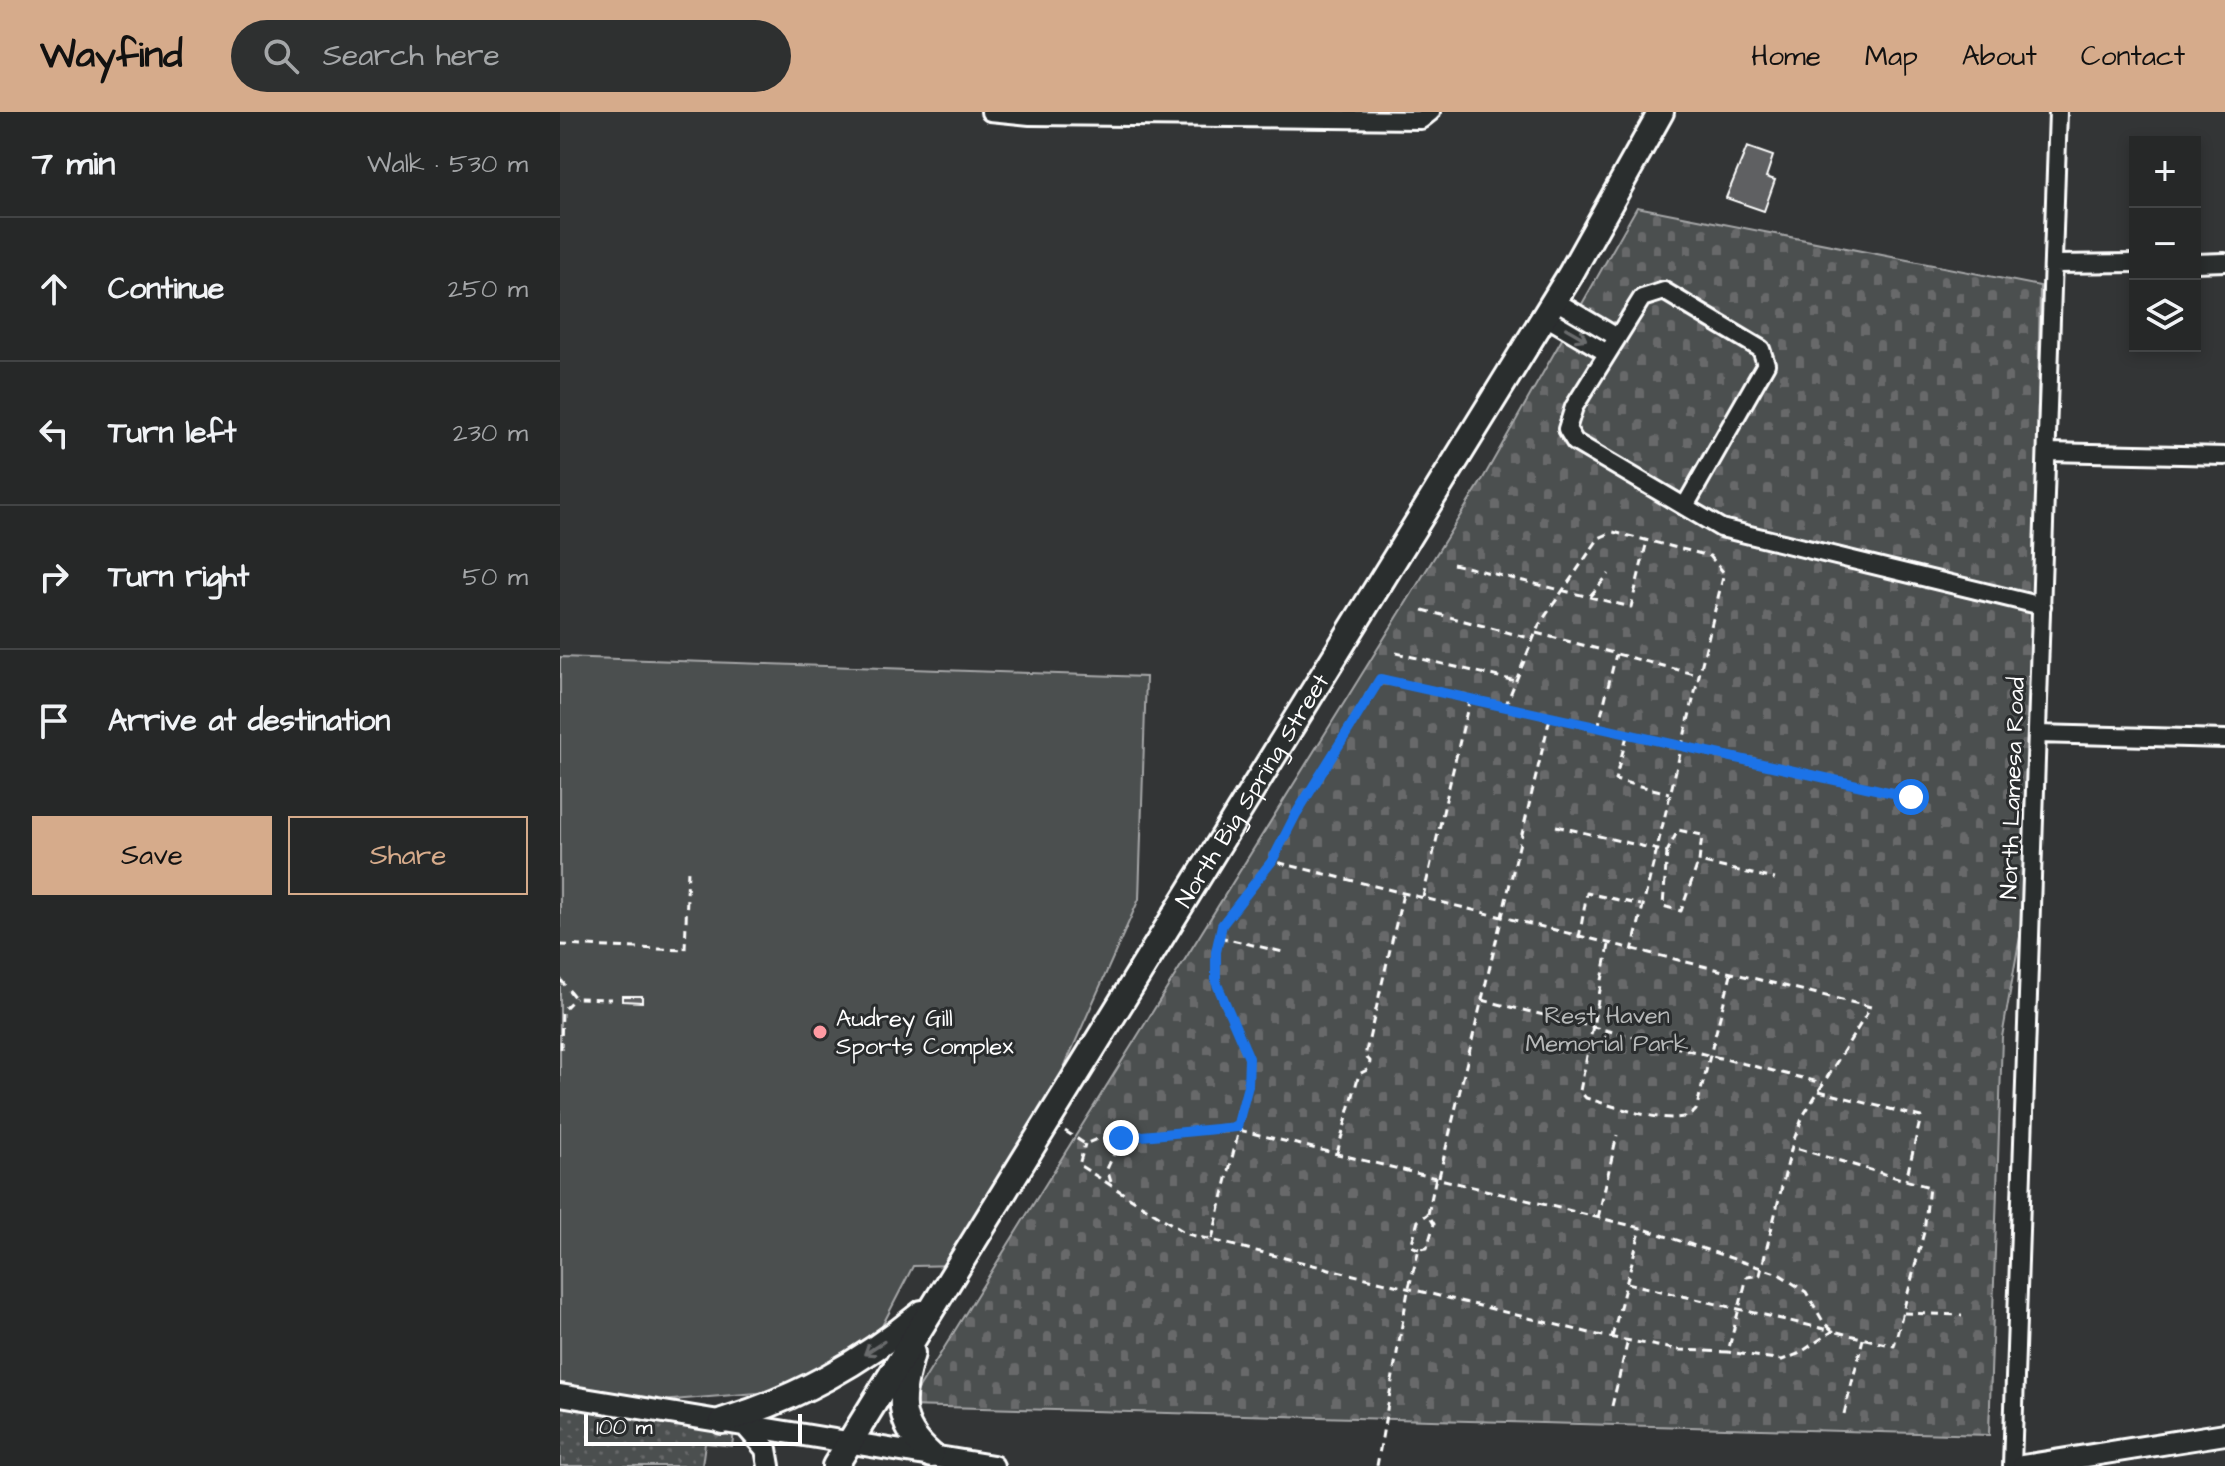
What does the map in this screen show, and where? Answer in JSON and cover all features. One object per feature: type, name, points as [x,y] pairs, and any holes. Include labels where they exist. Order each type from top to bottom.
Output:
[{"type":"highway","name":"North Big Spring Street","points":[[835,1466],[1601,223],[1661,112]]},
{"type":"highway","points":[[733,1423],[817,1384],[897,1334],[936,1301]]},
{"type":"highway","points":[[917,1332],[905,1386],[903,1416],[913,1439],[936,1456]]},
{"type":"main road","points":[[560,1395],[993,1466]]},
{"type":"main road","points":[[733,1423],[766,1449],[769,1466]]},
{"type":"main road","points":[[2023,1466],[2225,1434]]},
{"type":"main road","points":[[906,1466],[936,1456]]},
{"type":"street","points":[[990,112],[1019,112],[1030,116],[1331,121],[1421,120],[1431,112]]},
{"type":"street","name":"North Lamesa Road","points":[[2012,1466],[2058,112]]},
{"type":"street","points":[[2201,263],[2225,262]]},
{"type":"street","points":[[2053,264],[2129,263]]},
{"type":"street","points":[[1685,506],[1763,372],[1765,358],[1761,349],[1664,291],[1642,298],[1568,421],[1570,437],[1721,528],[2042,606]]},
{"type":"street","points":[[1549,308],[1617,337]]},
{"type":"street","points":[[1549,308],[1607,353]]},
{"type":"street","points":[[2047,452],[2225,456]]},
{"type":"street","points":[[2037,734],[2225,739]]},
{"type":"path","points":[[1505,707],[1536,633],[1599,538],[1613,532],[1710,556],[1724,573],[1632,951]]},
{"type":"path","points":[[1453,564],[1631,607],[1647,541]]},
{"type":"path","points":[[1590,596],[1609,574]]},
{"type":"path","points":[[1423,610],[1533,639]]},
{"type":"path","points":[[1536,633],[1698,675]]},
{"type":"path","points":[[1396,653],[1516,681]]},
{"type":"path","points":[[1597,729],[1616,654]]},
{"type":"path","points":[[1211,1240],[1248,1086],[1249,1058],[1216,982],[1222,925],[1272,861],[1296,814],[1380,679],[1911,797]]},
{"type":"path","points":[[1423,899],[1470,698]]},
{"type":"path","points":[[1428,1214],[1434,1224],[1427,1248],[1411,1246],[1418,1221],[1428,1214],[1438,1177],[1550,717]]},
{"type":"path","points":[[1627,736],[1615,780],[1670,794]]},
{"type":"path","points":[[1556,826],[1667,852]]},
{"type":"path","points":[[1678,830],[1702,835],[1699,862],[1681,911],[1663,906],[1667,852],[1678,830]]},
{"type":"path","points":[[1272,861],[1871,1007],[1803,1116],[1792,1147],[1760,1275],[1747,1277],[1728,1352]]},
{"type":"path","points":[[1699,862],[1775,879]]},
{"type":"path","points":[[560,945],[685,950],[688,869]]},
{"type":"path","points":[[1579,938],[1587,893],[1643,906]]},
{"type":"path","points":[[1337,1153],[1359,1074],[1369,1069],[1370,1061],[1365,1056],[1403,894]]},
{"type":"path","points":[[1219,937],[1287,953]]},
{"type":"path","points":[[1609,945],[1580,1091],[1586,1098],[1642,1113],[1678,1120],[1690,1118],[1696,1110],[1731,974]]},
{"type":"path","points":[[560,979],[575,998]]},
{"type":"path","points":[[561,1049],[561,1012],[575,998],[611,999]]},
{"type":"path","points":[[1482,1000],[1823,1083]]},
{"type":"path","points":[[1819,1091],[1921,1117],[1906,1180]]},
{"type":"path","points":[[1048,1120],[1085,1144]]},
{"type":"path","points":[[1085,1144],[1097,1139],[1238,1128],[1438,1177],[1641,1228],[1779,1274],[1806,1292],[1824,1323],[1833,1331]]},
{"type":"path","points":[[1598,1218],[1617,1135]]},
{"type":"path","points":[[1112,1185],[1107,1169],[1121,1138]]},
{"type":"path","points":[[1085,1144],[1079,1165],[1187,1234],[1408,1291],[1612,1338],[1679,1350],[1728,1352],[1782,1360],[1833,1331]]},
{"type":"path","points":[[1627,1283],[1894,1346],[1924,1232],[1929,1187],[1792,1147]]},
{"type":"path","points":[[1612,1338],[1641,1228]]},
{"type":"path","points":[[1377,1466],[1408,1291],[1419,1249]]},
{"type":"path","points":[[1904,1313],[1962,1315]]},
{"type":"path","points":[[1844,1414],[1863,1339]]},
{"type":"path","points":[[1612,1406],[1628,1340]]},
{"type":"green space","name":"Rest Haven Memorial Park","points":[[1637,207],[2040,286],[2033,714],[2024,914],[2002,1037],[1989,1435],[908,1406],[1481,482]]},
{"type":"green space","name":"Audrey Gill Sports Complex","points":[[560,657],[1146,677],[1139,899],[1021,1164],[959,1265],[913,1266],[880,1330],[806,1389],[636,1403],[560,1387]]},
{"type":"green space","points":[[560,1406],[734,1431],[732,1446],[705,1443],[702,1466],[560,1466]]},
{"type":"building","points":[[1747,147],[1773,156],[1766,177],[1775,180],[1764,211],[1726,198]]},
{"type":"building","points":[[622,996],[642,996],[642,1002],[622,1001]]},
{"type":"place","name":"Audrey Gill Sports Complex","points":[[820,1032]]},
{"type":"route","points":[[1121,1138],[1237,1127],[1248,1086],[1249,1058],[1216,982],[1216,952],[1222,925],[1272,861],[1296,814],[1380,679],[1911,797]]}]
